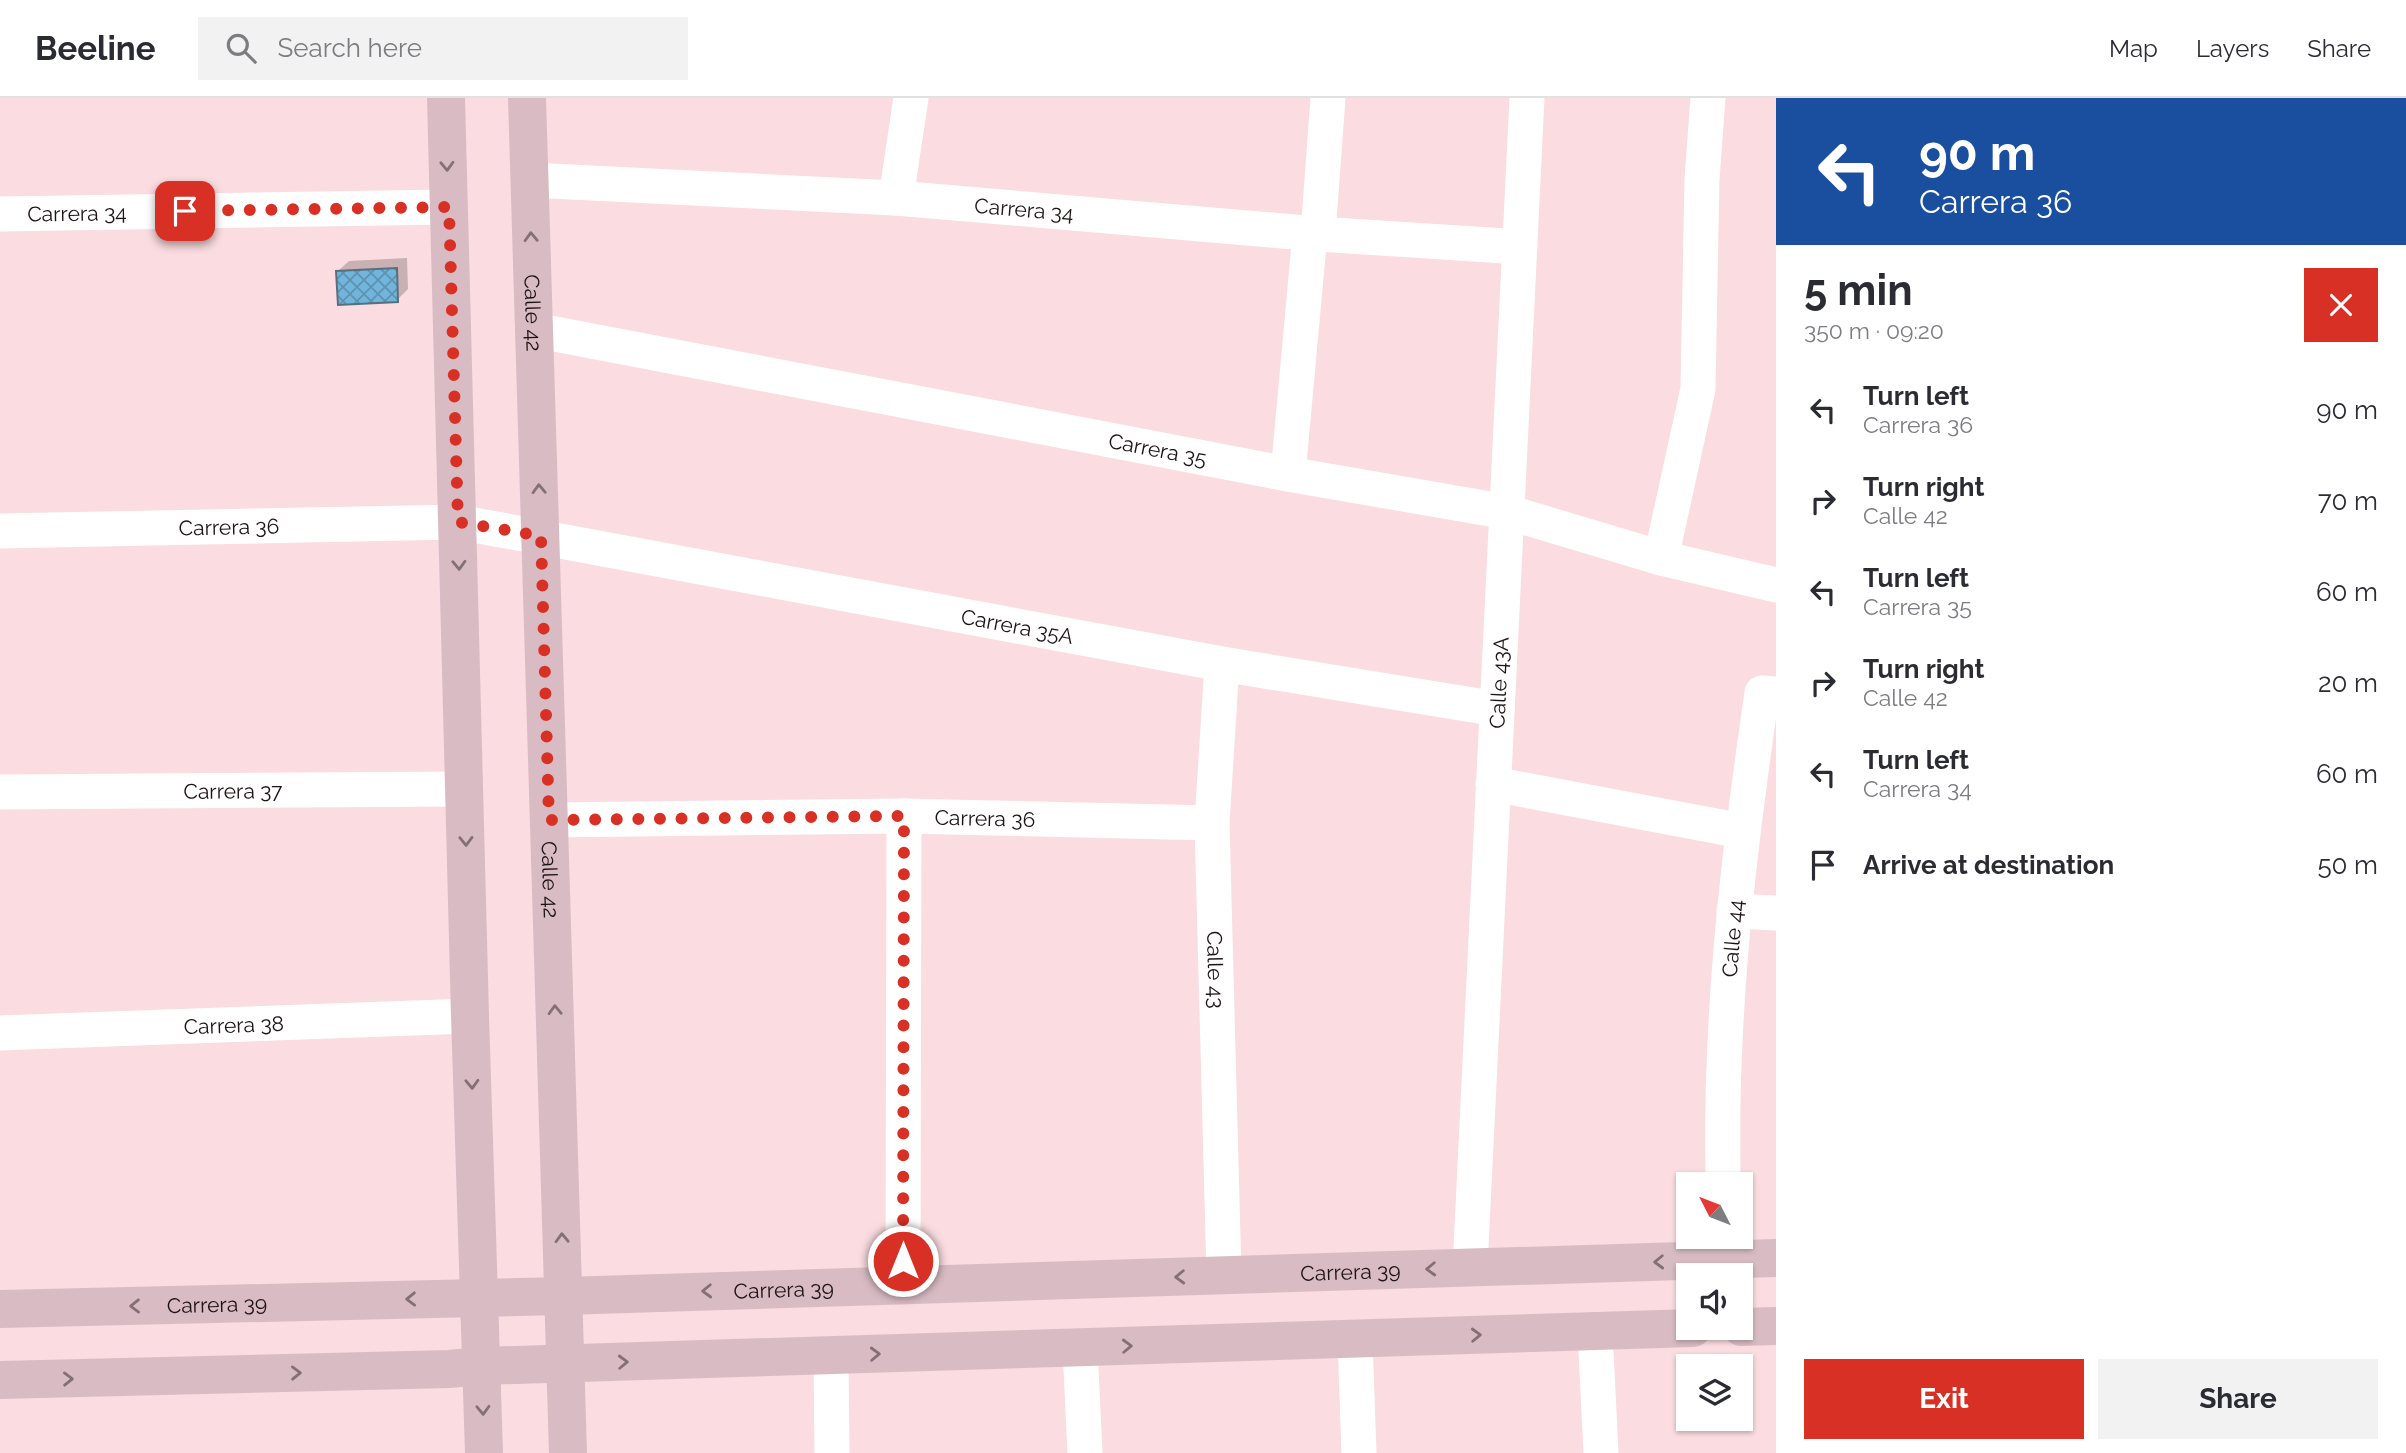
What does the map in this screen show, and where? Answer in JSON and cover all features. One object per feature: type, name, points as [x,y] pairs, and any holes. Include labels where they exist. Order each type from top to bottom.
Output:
[{"type":"main road","points":[[446,98],[484,1453]]},
{"type":"main road","name":"Calle 42","points":[[527,98],[568,1453]]},
{"type":"main road","name":"Carrera 39","points":[[0,1309],[564,1296],[1470,1268],[1710,1250]]},
{"type":"main road","name":"Carrera 39","points":[[1729,1250],[1776,1258]]},
{"type":"main road","points":[[1753,1327],[1776,1326]]},
{"type":"main road","points":[[0,1380],[449,1369],[565,1363],[1676,1329]]},
{"type":"street","points":[[896,198],[911,98]]},
{"type":"street","points":[[1288,474],[1328,98]]},
{"type":"street","name":"Calle 43A","points":[[1470,1268],[1527,98]]},
{"type":"street","points":[[1661,558],[1698,389],[1702,179],[1708,98]]},
{"type":"street","name":"Carrera 34","points":[[530,180],[896,198],[1314,234],[1520,247]]},
{"type":"street","name":"Carrera 34","points":[[0,214],[449,207]]},
{"type":"street","name":"Carrera 35","points":[[534,330],[1288,474],[1507,512],[1661,558],[1776,585]]},
{"type":"street","points":[[458,522],[541,536]]},
{"type":"street","name":"Carrera 36","points":[[0,531],[458,522]]},
{"type":"street","name":"Carrera 35A","points":[[541,536],[1222,664],[1497,709]]},
{"type":"street","name":"Calle 43","points":[[1222,664],[1212,823],[1224,1275]]},
{"type":"street","name":"Calle 44","points":[[1723,1172],[1724,1068],[1734,911],[1742,831],[1769,693]]},
{"type":"street","points":[[1493,784],[1742,831]]},
{"type":"street","name":"Carrera 37","points":[[0,792],[465,789]]},
{"type":"street","points":[[903,1285],[904,816]]},
{"type":"street","name":"Carrera 36","points":[[549,820],[904,816],[1212,823]]},
{"type":"street","points":[[1734,911],[1776,913]]},
{"type":"street","name":"Carrera 38","points":[[0,1033],[470,1016]]},
{"type":"street","points":[[1595,1331],[1601,1453]]},
{"type":"street","points":[[1354,1339],[1359,1453]]},
{"type":"street","points":[[1080,1347],[1085,1453]]},
{"type":"street","points":[[831,1355],[832,1453]]},
{"type":"building","points":[[397,268],[398,302],[338,305],[336,271]]},
{"type":"route","points":[[185,211],[449,207],[458,522],[541,536],[549,820],[904,816],[903,1261]]}]
